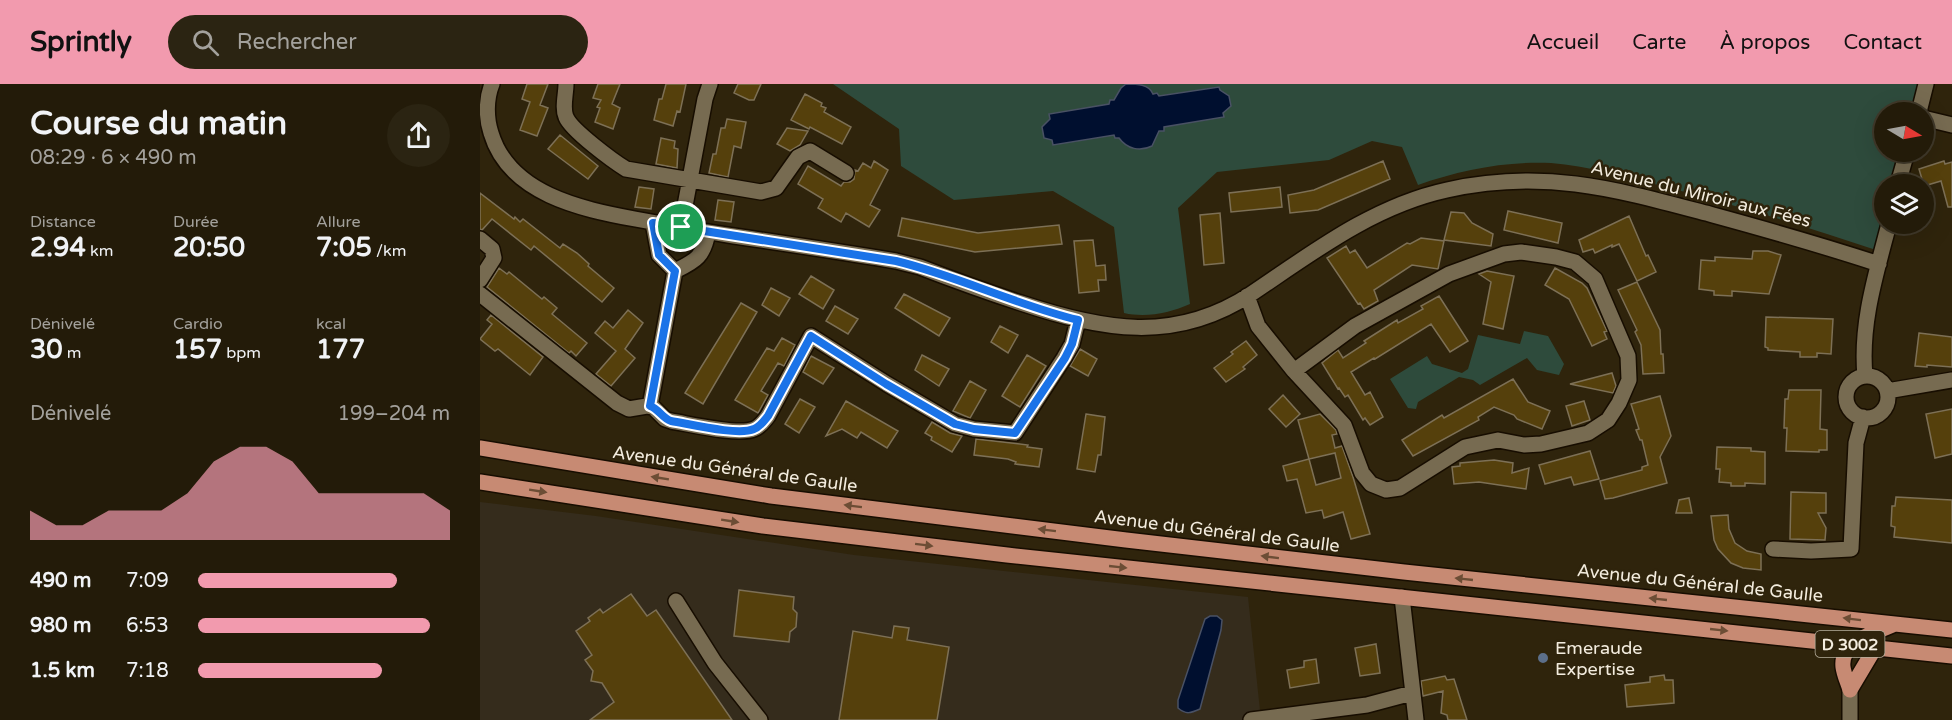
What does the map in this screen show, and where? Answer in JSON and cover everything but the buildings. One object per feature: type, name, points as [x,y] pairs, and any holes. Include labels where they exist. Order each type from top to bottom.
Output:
[{"type":"main road","name":"Avenue du Général de Gaulle","points":[[480,448],[771,496],[1078,534],[1404,572],[1952,630]]},
{"type":"main road","points":[[480,482],[775,527],[1007,555],[1952,656]]},
{"type":"main road","name":"D 3002","points":[[1850,690],[1843,666],[1844,654],[1851,644],[1895,624]]},
{"type":"main road","name":"D 3002","points":[[1850,690],[1875,648]]},
{"type":"street","name":"Avenue du Miroir aux Fées","points":[[492,84],[489,91],[488,124],[495,146],[508,166],[519,176],[566,203],[598,213],[653,223],[896,261],[1078,320],[1124,328],[1165,326],[1197,320],[1247,296],[1318,247],[1394,207],[1448,190],[1514,180],[1573,182],[1623,192],[1803,240],[1879,264]]},
{"type":"street","points":[[566,84],[566,116],[571,124],[612,161],[626,169],[761,192],[776,189],[798,157],[810,151],[846,173]]},
{"type":"street","points":[[681,227],[705,99],[710,84]]},
{"type":"street","points":[[1922,102],[1926,84]]},
{"type":"street","points":[[1934,121],[1952,125]]},
{"type":"street","points":[[653,223],[659,255],[675,271]]},
{"type":"street","points":[[650,406],[675,271],[698,257],[704,250],[708,232]]},
{"type":"street","points":[[1865,376],[1864,336],[1873,285],[1886,234]]},
{"type":"street","points":[[480,239],[492,249],[494,258],[480,280]]},
{"type":"street","points":[[1247,296],[1258,326],[1294,371],[1344,425],[1362,473],[1371,484],[1386,490],[1400,488],[1465,447],[1498,440],[1524,445],[1541,444],[1588,433],[1608,420],[1619,403],[1629,380],[1628,356],[1595,279],[1575,262],[1556,256],[1521,252],[1504,254],[1449,274],[1355,326],[1294,371]]},
{"type":"street","points":[[480,294],[617,403],[629,409],[650,406],[665,419],[671,421],[740,432],[751,431],[759,427],[768,416],[811,336],[886,384],[955,424],[974,429],[1015,433],[1065,358],[1072,344],[1078,320]]},
{"type":"street","points":[[1865,376],[1880,380],[1887,391],[1887,405],[1877,416],[1863,417],[1851,411],[1848,405],[1847,392],[1854,381],[1865,376]]},
{"type":"street","points":[[1887,391],[1952,380]]},
{"type":"street","points":[[1773,549],[1794,551],[1851,549],[1856,443],[1863,417]]},
{"type":"street","points":[[1402,597],[1416,720]]},
{"type":"street","points":[[676,601],[715,663],[760,720]]},
{"type":"street","name":"D 3002","points":[[1850,690],[1850,720]]},
{"type":"street","points":[[1251,720],[1367,705],[1412,693]]},
{"type":"shaded area","points":[[480,502],[596,516],[854,555],[1248,597],[1261,720],[480,720]]},
{"type":"green space","points":[[833,84],[1918,84],[1914,102],[1874,102],[1874,162],[1898,162],[1895,174],[1874,174],[1874,234],[1880,234],[1876,250],[1713,200],[1619,175],[1565,164],[1500,165],[1450,175],[1418,185],[1402,147],[1372,141],[1329,160],[1217,172],[1178,208],[1190,304],[1149,315],[1124,313],[1114,227],[1053,191],[954,200],[901,166],[899,129]]},
{"type":"green space","points":[[1524,331],[1548,336],[1564,364],[1559,375],[1537,370],[1527,358],[1480,385],[1473,380],[1459,377],[1418,402],[1416,409],[1408,408],[1390,379],[1427,356],[1432,364],[1462,373],[1468,369],[1478,335],[1520,344]]},
{"type":"water","points":[[1126,84],[1146,86],[1153,94],[1157,93],[1159,96],[1219,87],[1229,96],[1231,106],[1223,113],[1224,117],[1164,127],[1164,131],[1159,131],[1152,146],[1143,149],[1130,147],[1114,135],[1053,145],[1052,140],[1044,138],[1042,127],[1050,119],[1049,114],[1109,104],[1110,100],[1114,100]]},
{"type":"water","points":[[1217,616],[1222,620],[1221,630],[1200,709],[1186,712],[1178,708],[1178,700],[1205,619]]},
{"type":"place","name":"Emeraude Expertise","points":[[1543,658]]},
{"type":"route","points":[[653,223],[681,227],[896,261],[920,267],[1078,320],[1072,344],[1015,433],[974,429],[955,424],[886,384],[811,336],[768,416],[759,427],[751,431],[740,432],[671,421],[665,419],[650,406],[675,271],[659,255],[653,223]]}]
